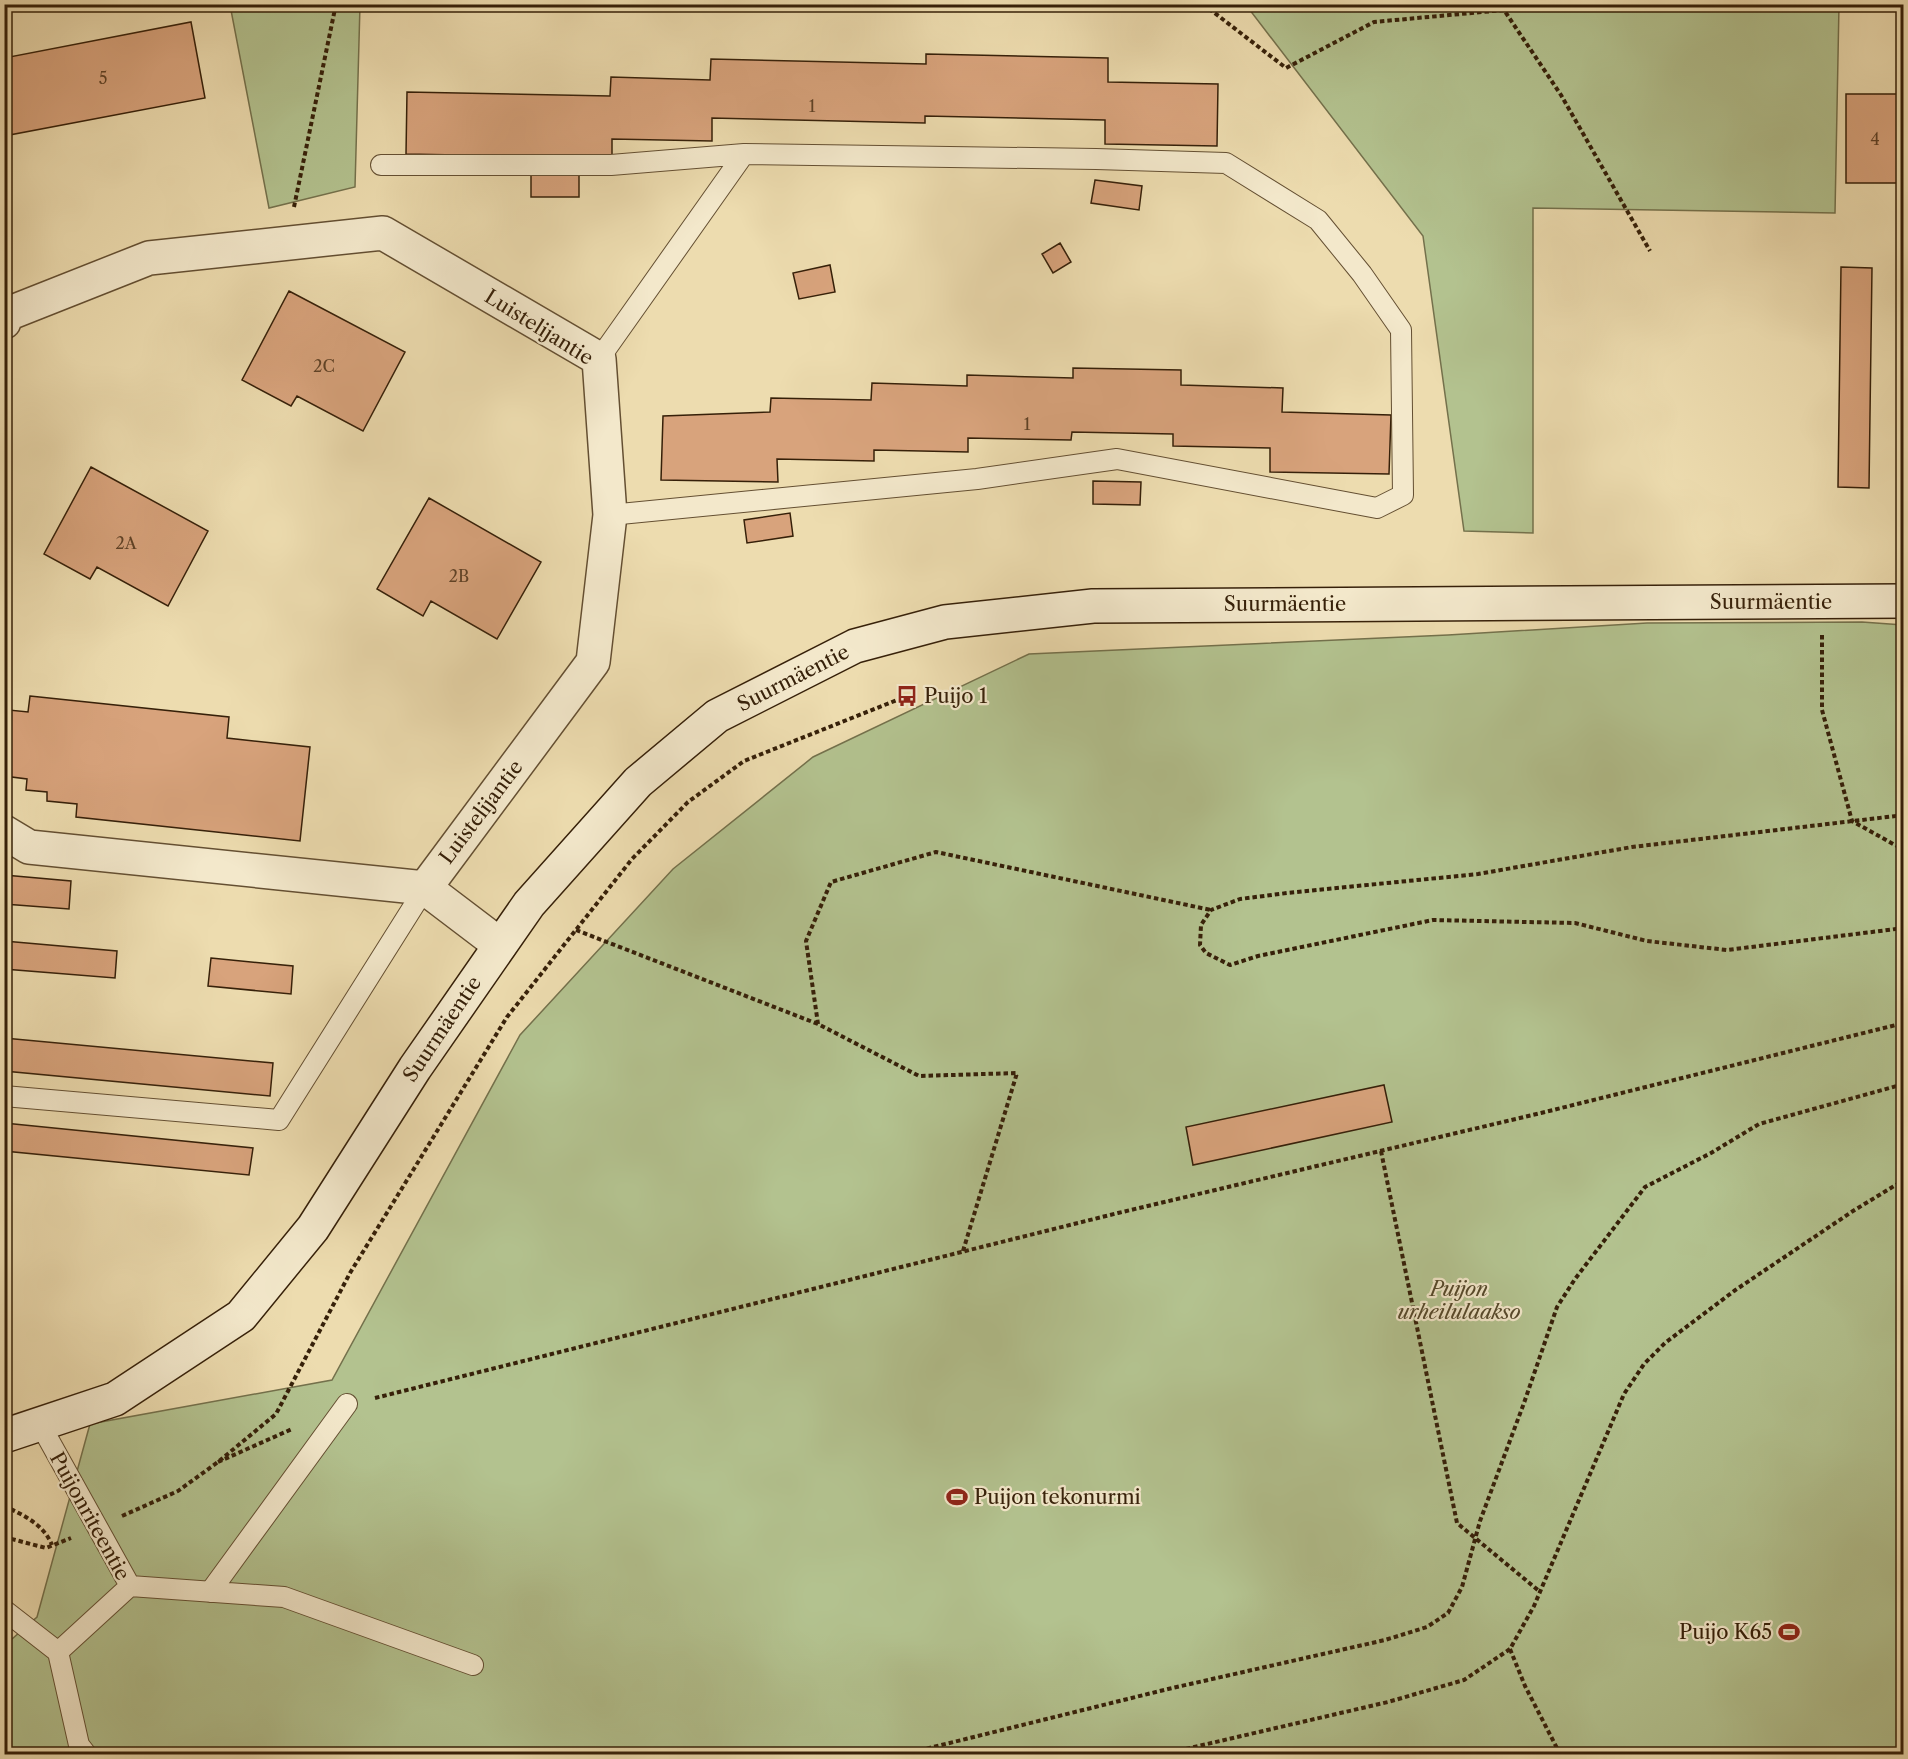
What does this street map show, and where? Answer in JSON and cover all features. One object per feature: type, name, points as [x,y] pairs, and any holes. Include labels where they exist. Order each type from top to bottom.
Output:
[{"type":"main road","name":"Luistelijantie","points":[[4,322],[5,315],[149,258],[383,233],[599,359],[610,515],[593,662],[425,888]]},
{"type":"main road","name":"Suurmäentie","points":[[4,1436],[115,1399],[241,1316],[313,1228],[415,1068],[529,904],[638,782],[717,716],[855,646],[945,622],[1093,606],[1904,601]]},
{"type":"main road","points":[[4,832],[29,847],[425,888],[500,945]]},
{"type":"lane","points":[[599,359],[744,154]]},
{"type":"lane","points":[[381,165],[611,165],[744,154],[1226,163],[1318,220],[1362,274],[1401,330],[1403,495],[1377,508],[1117,459],[977,479],[610,515]]},
{"type":"lane","points":[[4,1096],[279,1120],[425,888]]},
{"type":"lane","points":[[210,1592],[348,1404]]},
{"type":"lane","name":"Puijonriteentie","points":[[40,1424],[130,1586],[58,1652]]},
{"type":"lane","points":[[130,1586],[284,1597],[473,1665]]},
{"type":"lane","points":[[4,1610],[58,1652],[79,1745],[86,1755]]},
{"type":"path","points":[[287,243],[336,4]]},
{"type":"path","points":[[1203,4],[1286,68],[1374,22],[1504,10],[1561,95],[1650,251]]},
{"type":"path","points":[[1821,601],[1822,710],[1852,821],[1904,850]]},
{"type":"path","points":[[4,1537],[46,1548],[178,1491],[218,1462],[276,1414],[350,1273],[501,1026],[632,859],[688,802],[744,761],[907,696]]},
{"type":"path","points":[[818,1024],[806,941],[831,882],[936,852],[1211,910],[1252,897],[1478,874],[1632,847],[1904,814]]},
{"type":"path","points":[[1211,910],[1200,925],[1200,945],[1206,952],[1230,965],[1258,956],[1433,920],[1575,923],[1647,941],[1728,950],[1904,928]]},
{"type":"path","points":[[576,930],[818,1024],[919,1076],[1017,1073],[963,1252]]},
{"type":"path","points":[[348,1404],[1118,1213],[1904,1023]]},
{"type":"path","points":[[905,1755],[1168,1689],[1384,1640],[1427,1627],[1448,1613],[1462,1587],[1475,1539],[1557,1307],[1575,1279],[1645,1186],[1711,1154],[1760,1124],[1904,1084]]},
{"type":"path","points":[[1381,1151],[1457,1524],[1539,1592]]},
{"type":"path","points":[[1164,1755],[1389,1702],[1464,1680],[1510,1649],[1534,1606],[1624,1394],[1644,1364],[1665,1343],[1734,1291],[1853,1211],[1904,1180]]},
{"type":"path","points":[[218,1462],[293,1428]]},
{"type":"path","points":[[4,1506],[25,1515],[48,1534],[52,1545]]},
{"type":"path","points":[[1510,1649],[1525,1686],[1560,1755]]},
{"type":"green space","points":[[230,5],[360,5],[355,187],[269,208]]},
{"type":"green space","points":[[1246,5],[1839,5],[1835,213],[1533,208],[1533,533],[1464,531],[1423,236]]},
{"type":"green space","name":"Puijon urheilulaakso","points":[[1862,622],[1903,625],[1903,1754],[5,1754],[4,1646],[37,1617],[90,1424],[332,1380],[520,1035],[673,869],[813,757],[1029,654],[1448,635],[1647,623]]},
{"type":"building","points":[[191,22],[205,98],[4,136],[4,58]]},
{"type":"building","points":[[926,54],[1108,58],[1108,82],[1218,84],[1217,146],[1105,144],[1105,120],[925,116],[925,123],[712,118],[712,141],[612,139],[612,158],[406,154],[407,92],[610,96],[611,77],[710,80],[711,59],[926,64]]},
{"type":"building","points":[[1846,94],[1904,94],[1904,183],[1846,183]]},
{"type":"building","points":[[579,173],[579,197],[531,197],[531,174]]},
{"type":"building","points":[[1095,180],[1142,186],[1139,210],[1091,203]]},
{"type":"building","points":[[1060,243],[1071,262],[1053,273],[1042,254]]},
{"type":"building","points":[[830,265],[835,292],[799,299],[793,273]]},
{"type":"building","points":[[1841,267],[1872,268],[1869,488],[1838,487]]},
{"type":"building","points":[[289,291],[405,352],[363,431],[297,396],[291,406],[242,380]]},
{"type":"building","points":[[1073,368],[1181,370],[1181,385],[1283,388],[1282,412],[1391,415],[1389,474],[1270,472],[1270,448],[1173,446],[1173,434],[1072,432],[1071,440],[968,438],[968,452],[874,450],[874,461],[777,459],[778,482],[661,480],[663,416],[770,412],[771,398],[871,400],[872,383],[967,386],[967,375],[1073,378]]},
{"type":"building","points":[[91,467],[208,531],[168,606],[97,567],[90,579],[44,554]]},
{"type":"building","points":[[1093,481],[1141,482],[1140,505],[1093,504]]},
{"type":"building","points":[[429,498],[541,562],[497,639],[431,601],[423,616],[377,589]]},
{"type":"building","points":[[790,513],[793,536],[747,543],[744,520]]},
{"type":"building","points":[[30,696],[229,717],[227,738],[310,747],[300,841],[76,817],[77,804],[47,801],[47,792],[26,790],[27,779],[4,776],[9,710],[28,712]]},
{"type":"building","points":[[4,875],[71,881],[69,909],[4,904]]},
{"type":"building","points":[[4,941],[117,951],[115,978],[4,969]]},
{"type":"building","points":[[211,958],[293,966],[291,994],[208,986]]},
{"type":"building","points":[[4,1038],[273,1063],[270,1096],[4,1071]]},
{"type":"building","points":[[1384,1085],[1392,1122],[1193,1165],[1186,1127]]},
{"type":"building","points":[[4,1123],[253,1148],[249,1175],[4,1151]]},
{"type":"place","name":"Puijo 1","points":[[907,696]]},
{"type":"place","name":"Puijon tekonurmi","points":[[957,1497]]},
{"type":"place","name":"Puijo K65","points":[[1789,1632]]}]
